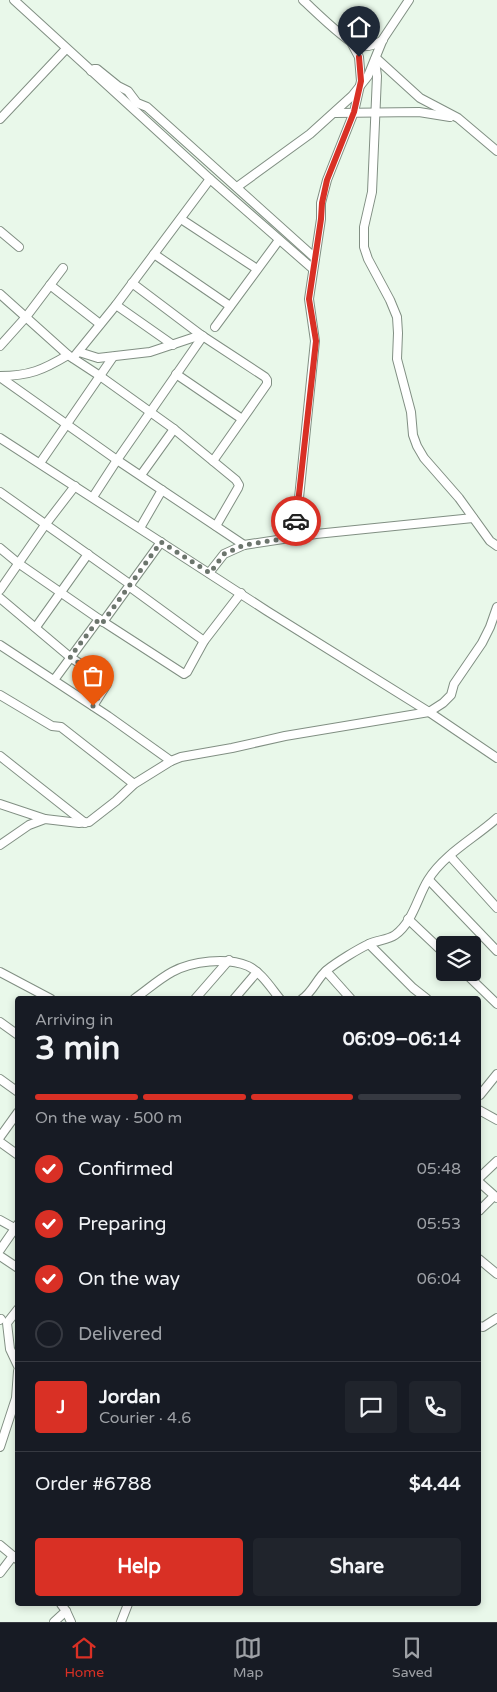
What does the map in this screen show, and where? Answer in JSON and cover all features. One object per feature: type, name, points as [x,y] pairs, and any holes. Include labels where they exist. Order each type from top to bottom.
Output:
[{"type":"street","points":[[14,0],[210,179],[313,269]]},
{"type":"street","points":[[303,0],[352,42],[368,46],[376,44],[383,39]]},
{"type":"street","points":[[236,187],[297,144],[335,113],[360,88],[383,39],[409,0]]},
{"type":"street","points":[[295,537],[316,341],[309,305],[324,187],[354,112],[361,81],[361,65],[352,42]]},
{"type":"street","points":[[0,119],[66,49]]},
{"type":"street","points":[[375,59],[377,71],[372,192],[364,228],[364,246],[368,259],[397,317],[397,358],[411,412],[413,435],[417,446],[424,458],[459,498],[490,541],[497,546]]},
{"type":"street","points":[[375,59],[420,98],[458,118],[497,150]]},
{"type":"street","points":[[90,71],[94,68],[97,69],[118,86],[128,91],[135,102],[147,107],[315,258]]},
{"type":"street","points":[[335,113],[427,113],[458,118]]},
{"type":"street","points":[[0,376],[15,376],[39,371],[73,355],[116,304],[210,179]]},
{"type":"street","points":[[181,219],[256,269]]},
{"type":"street","points":[[0,231],[19,246]]},
{"type":"street","points":[[215,327],[279,240]]},
{"type":"street","points":[[154,254],[230,306]]},
{"type":"street","points":[[0,346],[26,317],[63,268]]},
{"type":"street","points":[[132,283],[202,336],[268,380],[213,461]]},
{"type":"street","points":[[50,285],[100,324]]},
{"type":"street","points":[[0,294],[73,355],[174,430],[236,480],[239,485],[216,526]]},
{"type":"street","points":[[116,304],[173,344]]},
{"type":"street","points":[[73,355],[98,358],[150,352],[202,336]]},
{"type":"street","points":[[93,497],[202,336]]},
{"type":"street","points":[[40,462],[113,357]]},
{"type":"street","points":[[176,374],[242,419]]},
{"type":"street","points":[[0,376],[117,460],[244,545]]},
{"type":"street","points":[[141,476],[174,430]]},
{"type":"street","points":[[0,438],[429,712],[497,758]]},
{"type":"street","points":[[0,590],[45,525],[75,486]]},
{"type":"street","points":[[140,528],[162,490]]},
{"type":"street","points":[[0,492],[88,554],[204,641]]},
{"type":"street","points":[[210,573],[224,554],[244,545],[295,537],[473,518]]},
{"type":"street","points":[[54,680],[70,657],[130,586],[161,542]]},
{"type":"street","points":[[0,548],[18,563],[101,621],[184,674],[187,672],[204,641],[241,593]]},
{"type":"street","points":[[36,627],[88,554]]},
{"type":"street","points":[[0,598],[70,657],[107,682],[93,706]]},
{"type":"street","points":[[0,804],[45,819],[85,823],[116,801],[134,784],[171,761],[181,757],[285,736],[429,712],[443,704],[451,695],[454,684],[482,643],[496,613]]},
{"type":"street","points":[[0,645],[93,706],[171,761]]},
{"type":"street","points":[[0,695],[52,726],[61,727],[134,784]]},
{"type":"street","points":[[0,756],[85,823]]},
{"type":"street","points":[[0,845],[29,825],[45,819]]},
{"type":"street","points":[[306,996],[326,971],[369,944],[394,936],[417,905],[428,880],[450,856],[495,823]]},
{"type":"street","points":[[450,856],[497,908]]},
{"type":"street","points":[[428,880],[497,951]]},
{"type":"street","points":[[408,919],[436,945]]},
{"type":"street","points":[[369,944],[423,996]]},
{"type":"street","points":[[200,996],[229,960]]},
{"type":"street","points":[[138,996],[173,971],[207,962],[229,960],[248,966],[257,972],[277,996]]},
{"type":"street","points":[[326,971],[348,996]]},
{"type":"street","points":[[0,972],[45,996]]},
{"type":"street","points":[[237,996],[257,972]]},
{"type":"street","points":[[473,981],[497,1004]]},
{"type":"street","points":[[0,1022],[15,1033]]},
{"type":"street","points":[[481,1095],[497,1074]]},
{"type":"street","points":[[0,1079],[15,1090]]},
{"type":"street","points":[[481,1111],[497,1120]]},
{"type":"street","points":[[0,1137],[15,1116]]},
{"type":"street","points":[[0,1142],[15,1153]]},
{"type":"street","points":[[481,1176],[497,1161]]},
{"type":"street","points":[[481,1184],[496,1197],[481,1209]]},
{"type":"street","points":[[0,1220],[15,1227]]},
{"type":"street","points":[[0,1250],[15,1228]]},
{"type":"street","points":[[0,1256],[15,1266]]},
{"type":"street","points":[[481,1260],[497,1274]]},
{"type":"street","points":[[15,1311],[2,1320],[15,1360]]},
{"type":"street","points":[[481,1326],[497,1318]]},
{"type":"street","points":[[0,1447],[3,1432],[15,1401]]},
{"type":"street","points":[[0,1545],[15,1558],[0,1573]]},
{"type":"street","points":[[62,1606],[71,1622]]},
{"type":"street","points":[[122,1622],[127,1606]]},
{"type":"street","points":[[54,1622],[66,1611]]},
{"type":"way so far","points":[[93,706],[107,682],[70,657],[79,648],[99,619],[103,622],[161,542],[210,573],[224,554],[244,545],[295,537],[296,521]]},
{"type":"route","points":[[296,521],[316,341],[309,299],[324,187],[354,112],[361,81],[359,57]]}]
